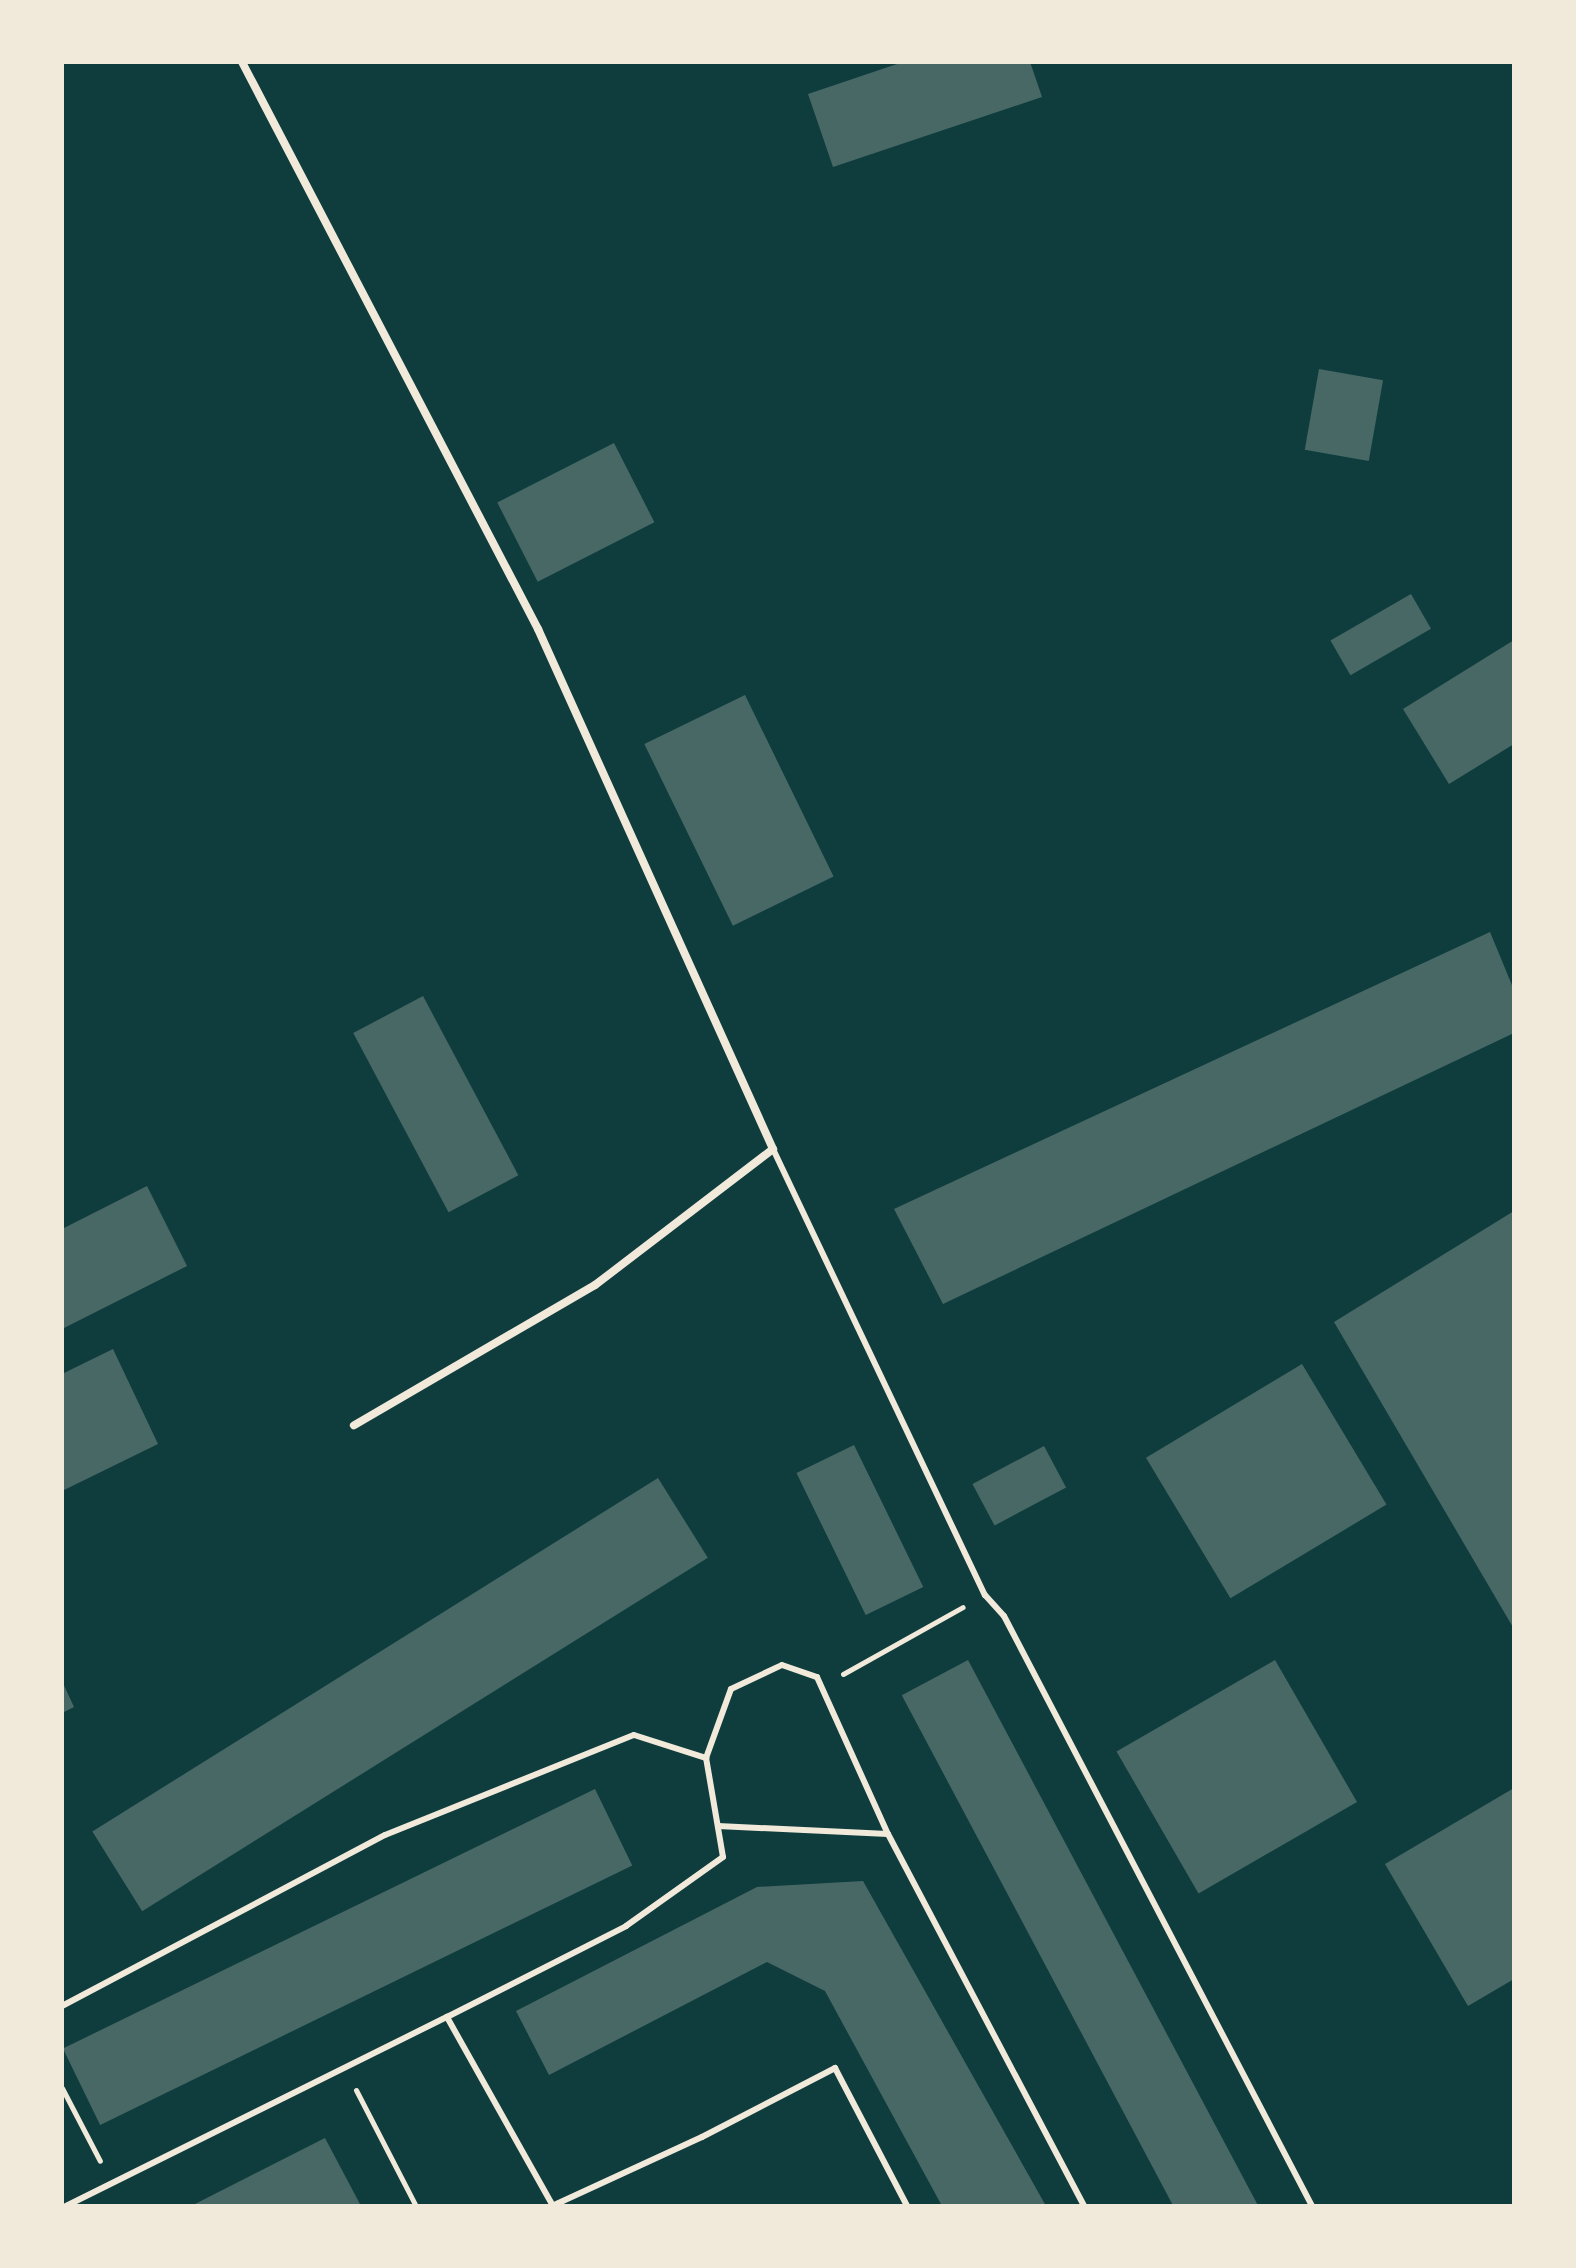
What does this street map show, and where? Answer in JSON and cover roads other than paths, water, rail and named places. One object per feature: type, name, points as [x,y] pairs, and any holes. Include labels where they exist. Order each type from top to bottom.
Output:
[{"type":"street","points":[[242,62],[538,629],[773,1149],[595,1285],[354,1425]]},
{"type":"lane","points":[[773,1149],[985,1595],[1004,1616],[1312,2206]]},
{"type":"lane","points":[[66,2206],[626,1926],[723,1857],[706,1758],[731,1689],[782,1665],[817,1677],[888,1834],[1084,2206]]},
{"type":"lane","points":[[62,2006],[385,1835],[634,1735],[706,1758]]},
{"type":"lane","points":[[718,1826],[888,1834]]},
{"type":"lane","points":[[447,2017],[552,2206],[702,2137],[835,2068],[907,2206]]}]
